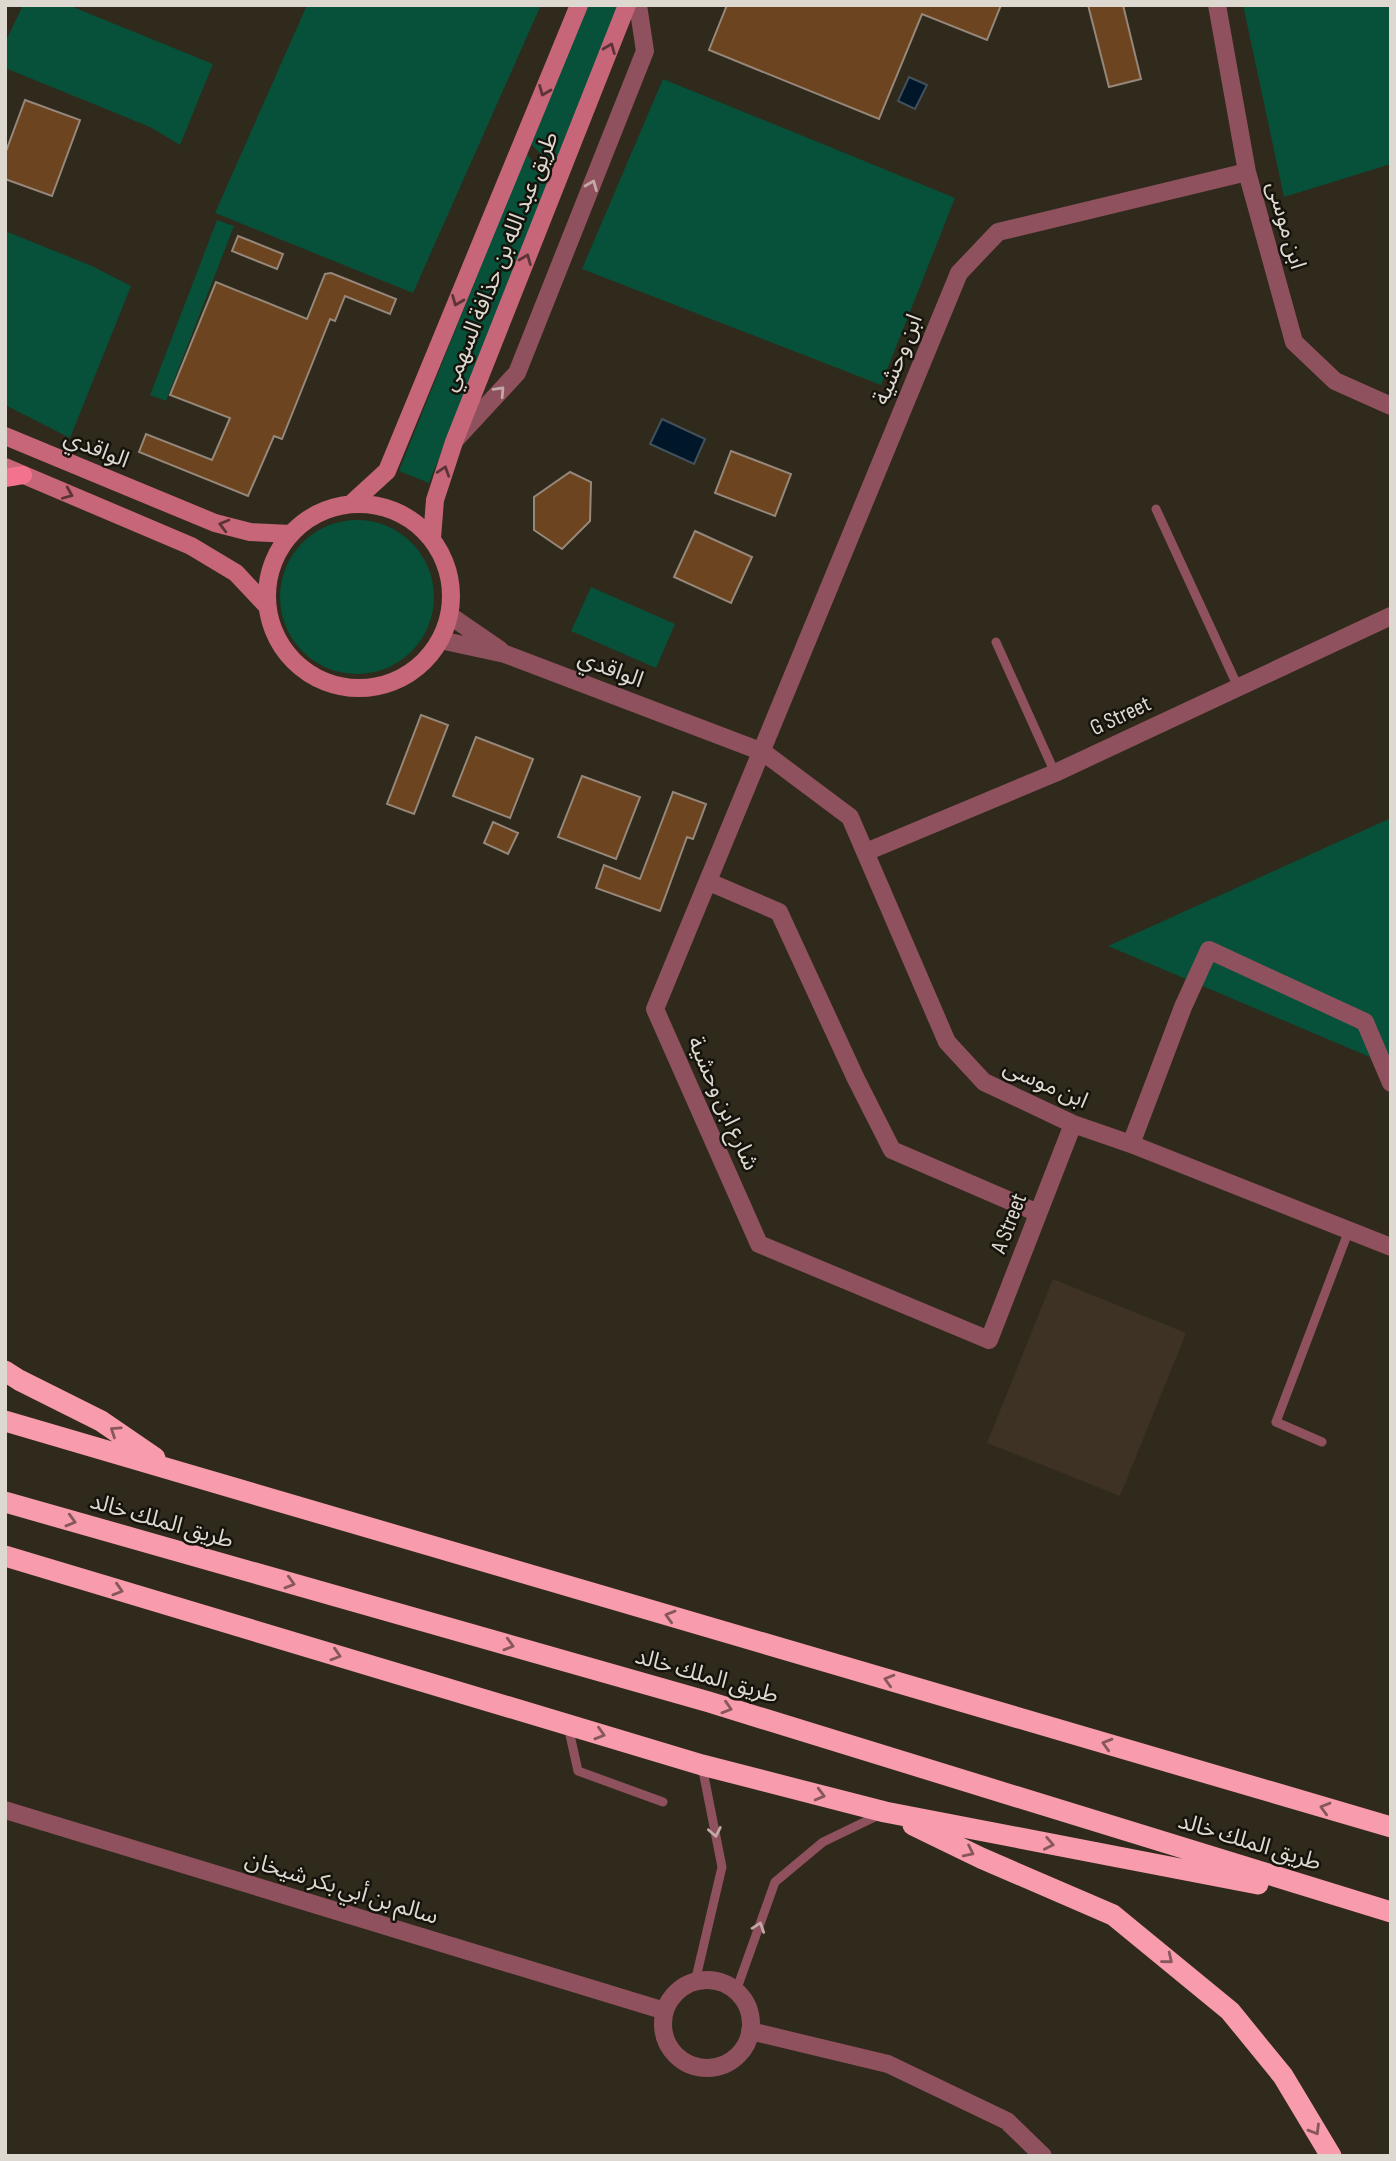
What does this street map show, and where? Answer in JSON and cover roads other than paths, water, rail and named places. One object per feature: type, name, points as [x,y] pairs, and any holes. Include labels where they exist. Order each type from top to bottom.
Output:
[{"type":"highway","points":[[5,1371],[19,1381],[101,1421],[172,1469]]},
{"type":"highway","name":"طريق الملك خالد","points":[[5,1421],[1391,1827]]},
{"type":"highway","name":"طريق الملك خالد","points":[[5,1502],[709,1702],[1391,1912]]},
{"type":"highway","points":[[5,1556],[702,1765],[885,1812],[1363,1904]]},
{"type":"highway","points":[[885,1812],[981,1858],[1113,1915],[1230,2011],[1283,2076],[1331,2156]]},
{"type":"main road","points":[[5,478],[23,475]]},
{"type":"street","name":"طريق عبد الله بن حذافة السهمي","points":[[351,504],[387,471],[579,5]]},
{"type":"street","name":"طريق عبد الله بن حذافة السهمي","points":[[432,538],[435,500],[454,442],[626,5]]},
{"type":"street","points":[[454,442],[517,373],[645,51],[638,5]]},
{"type":"street","name":"ابن موسى","points":[[1217,5],[1247,172],[1294,342],[1335,381],[1391,405]]},
{"type":"street","name":"ابن وحشية","points":[[763,752],[959,273],[998,232],[1247,172]]},
{"type":"street","name":"الواقدي","points":[[5,436],[215,523],[250,531],[291,534]]},
{"type":"street","points":[[5,467],[191,546],[236,573],[267,606]]},
{"type":"street","points":[[351,504],[381,506],[409,518],[432,538],[445,561],[451,588],[449,615],[440,640],[422,663],[397,680],[369,688],[340,687],[313,676],[290,658],[275,634],[267,606],[271,567],[291,534],[318,513],[351,504]]},
{"type":"street","points":[[449,615],[505,654]]},
{"type":"street","name":"G Street","points":[[866,852],[1055,773],[1391,616]]},
{"type":"street","name":"الواقدي","points":[[440,640],[505,654],[763,752]]},
{"type":"street","name":"ابن موسى","points":[[763,752],[850,817],[947,1042],[984,1082],[1073,1124],[1131,1144],[1391,1247]]},
{"type":"street","name":"شارع ابن وحشية","points":[[763,752],[656,1009],[760,1244],[989,1339]]},
{"type":"street","points":[[709,882],[779,912],[892,1150],[1038,1213]]},
{"type":"street","points":[[1131,1144],[1183,1007],[1209,950],[1365,1022],[1391,1083]]},
{"type":"street","name":"A Street","points":[[989,1339],[1073,1124]]},
{"type":"street","name":"سالم بن أبي بكر شيخان","points":[[5,1810],[665,2011]]},
{"type":"street","points":[[710,1980],[724,1983],[736,1991],[748,2009],[750,2031],[746,2045],[737,2056],[725,2064],[711,2068],[696,2067],[683,2062],[672,2052],[665,2039],[665,2011],[671,1998],[682,1988],[695,1982],[710,1980]]},
{"type":"street","points":[[750,2031],[888,2064],[1007,2121],[1043,2156]]},
{"type":"lane","points":[[1156,509],[1238,687]]},
{"type":"lane","points":[[996,642],[1055,773]]},
{"type":"lane","points":[[1322,1442],[1276,1422],[1349,1230]]},
{"type":"lane","points":[[567,1724],[578,1771],[663,1802]]},
{"type":"lane","points":[[695,1982],[722,1867],[702,1765]]},
{"type":"lane","points":[[736,1991],[775,1882],[823,1842],[885,1812]]},
{"type":"water","points":[[909,77],[927,85],[915,109],[898,101]]},
{"type":"water","points":[[662,419],[705,439],[694,464],[650,444]]}]
